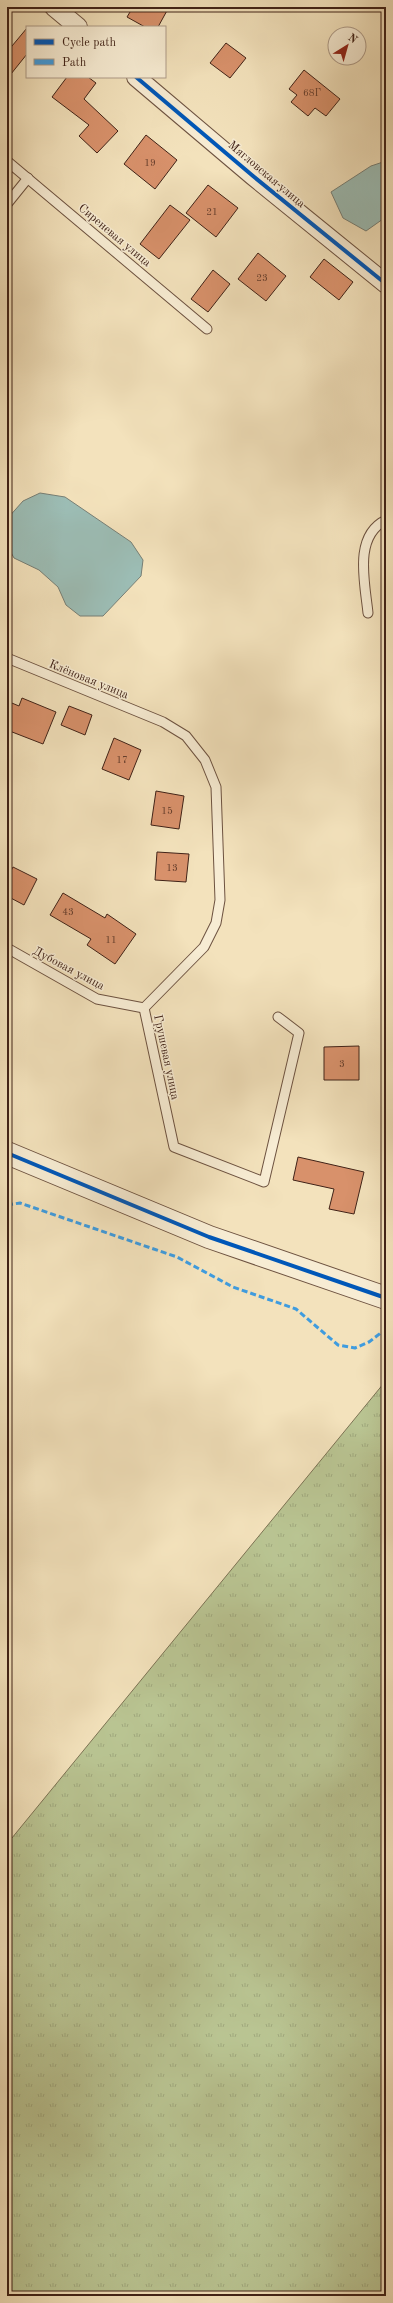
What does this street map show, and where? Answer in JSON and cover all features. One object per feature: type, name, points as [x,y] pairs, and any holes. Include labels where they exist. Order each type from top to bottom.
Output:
[{"type":"street","points":[[54,7],[77,26]]},
{"type":"street","name":"Мягловская улица","points":[[137,78],[253,176],[386,284]]},
{"type":"street","points":[[7,1153],[209,1237],[386,1298]]},
{"type":"lane","name":"Сиреневая улица","points":[[7,160],[207,329]]},
{"type":"lane","points":[[7,204],[28,178]]},
{"type":"lane","points":[[368,613],[363,562],[368,539],[375,526],[386,520]]},
{"type":"lane","name":"Клёновая улица","points":[[7,658],[163,722]]},
{"type":"lane","name":"Грушевая улица","points":[[163,722],[186,736],[205,760],[216,786],[220,900],[216,923],[204,947],[144,1008],[174,1147],[264,1182],[299,1033],[278,1017]]},
{"type":"lane","name":"Дубовая улица","points":[[7,948],[98,999],[144,1008]]},
{"type":"green space","points":[[386,1376],[386,2296],[7,2296],[7,1844],[384,1383]]},
{"type":"water","points":[[386,161],[386,219],[383,219],[366,231],[343,218],[331,192],[371,166]]},
{"type":"water","points":[[40,493],[65,497],[131,542],[143,560],[141,576],[103,616],[80,616],[66,605],[58,587],[39,570],[14,558],[7,545],[7,519],[23,501]]},
{"type":"building","points":[[133,7],[169,7],[159,26],[143,26],[127,17]]},
{"type":"building","points":[[26,29],[26,55],[7,79],[7,52]]},
{"type":"building","points":[[226,43],[246,58],[230,78],[210,63]]},
{"type":"building","points":[[304,70],[340,99],[326,116],[315,108],[308,116],[291,102],[297,95],[289,89]]},
{"type":"building","points":[[66,78],[89,78],[96,83],[84,99],[118,131],[97,153],[79,136],[89,125],[52,97]]},
{"type":"building","points":[[146,135],[177,160],[155,189],[124,164]]},
{"type":"building","points":[[208,185],[238,208],[216,237],[186,213]]},
{"type":"building","points":[[170,205],[190,220],[159,259],[140,244]]},
{"type":"building","points":[[258,253],[286,276],[266,301],[238,279]]},
{"type":"building","points":[[324,259],[353,282],[339,300],[310,277]]},
{"type":"building","points":[[213,270],[230,284],[208,312],[191,299]]},
{"type":"building","points":[[22,698],[56,712],[43,744],[7,730],[7,701],[19,706]]},
{"type":"building","points":[[69,706],[92,715],[85,735],[61,725]]},
{"type":"building","points":[[114,738],[141,750],[129,780],[102,769]]},
{"type":"building","points":[[156,791],[184,796],[179,829],[151,825]]},
{"type":"building","points":[[157,852],[189,854],[186,882],[155,880]]},
{"type":"building","points":[[13,867],[37,879],[24,905],[7,896],[7,878]]},
{"type":"building","points":[[63,893],[105,918],[107,914],[136,934],[115,964],[87,945],[91,939],[50,915]]},
{"type":"building","points":[[359,1046],[359,1080],[324,1080],[324,1047]]},
{"type":"building","points":[[298,1157],[364,1172],[354,1214],[329,1209],[334,1189],[293,1180]]},
{"type":"marked path","points":[[7,1205],[20,1203],[177,1257],[233,1287],[296,1309],[338,1345],[355,1348],[369,1342],[386,1329]]},
{"type":"cycle path","points":[[137,78],[253,176],[386,284]]},
{"type":"cycle path","points":[[7,1153],[209,1237],[386,1298]]}]
